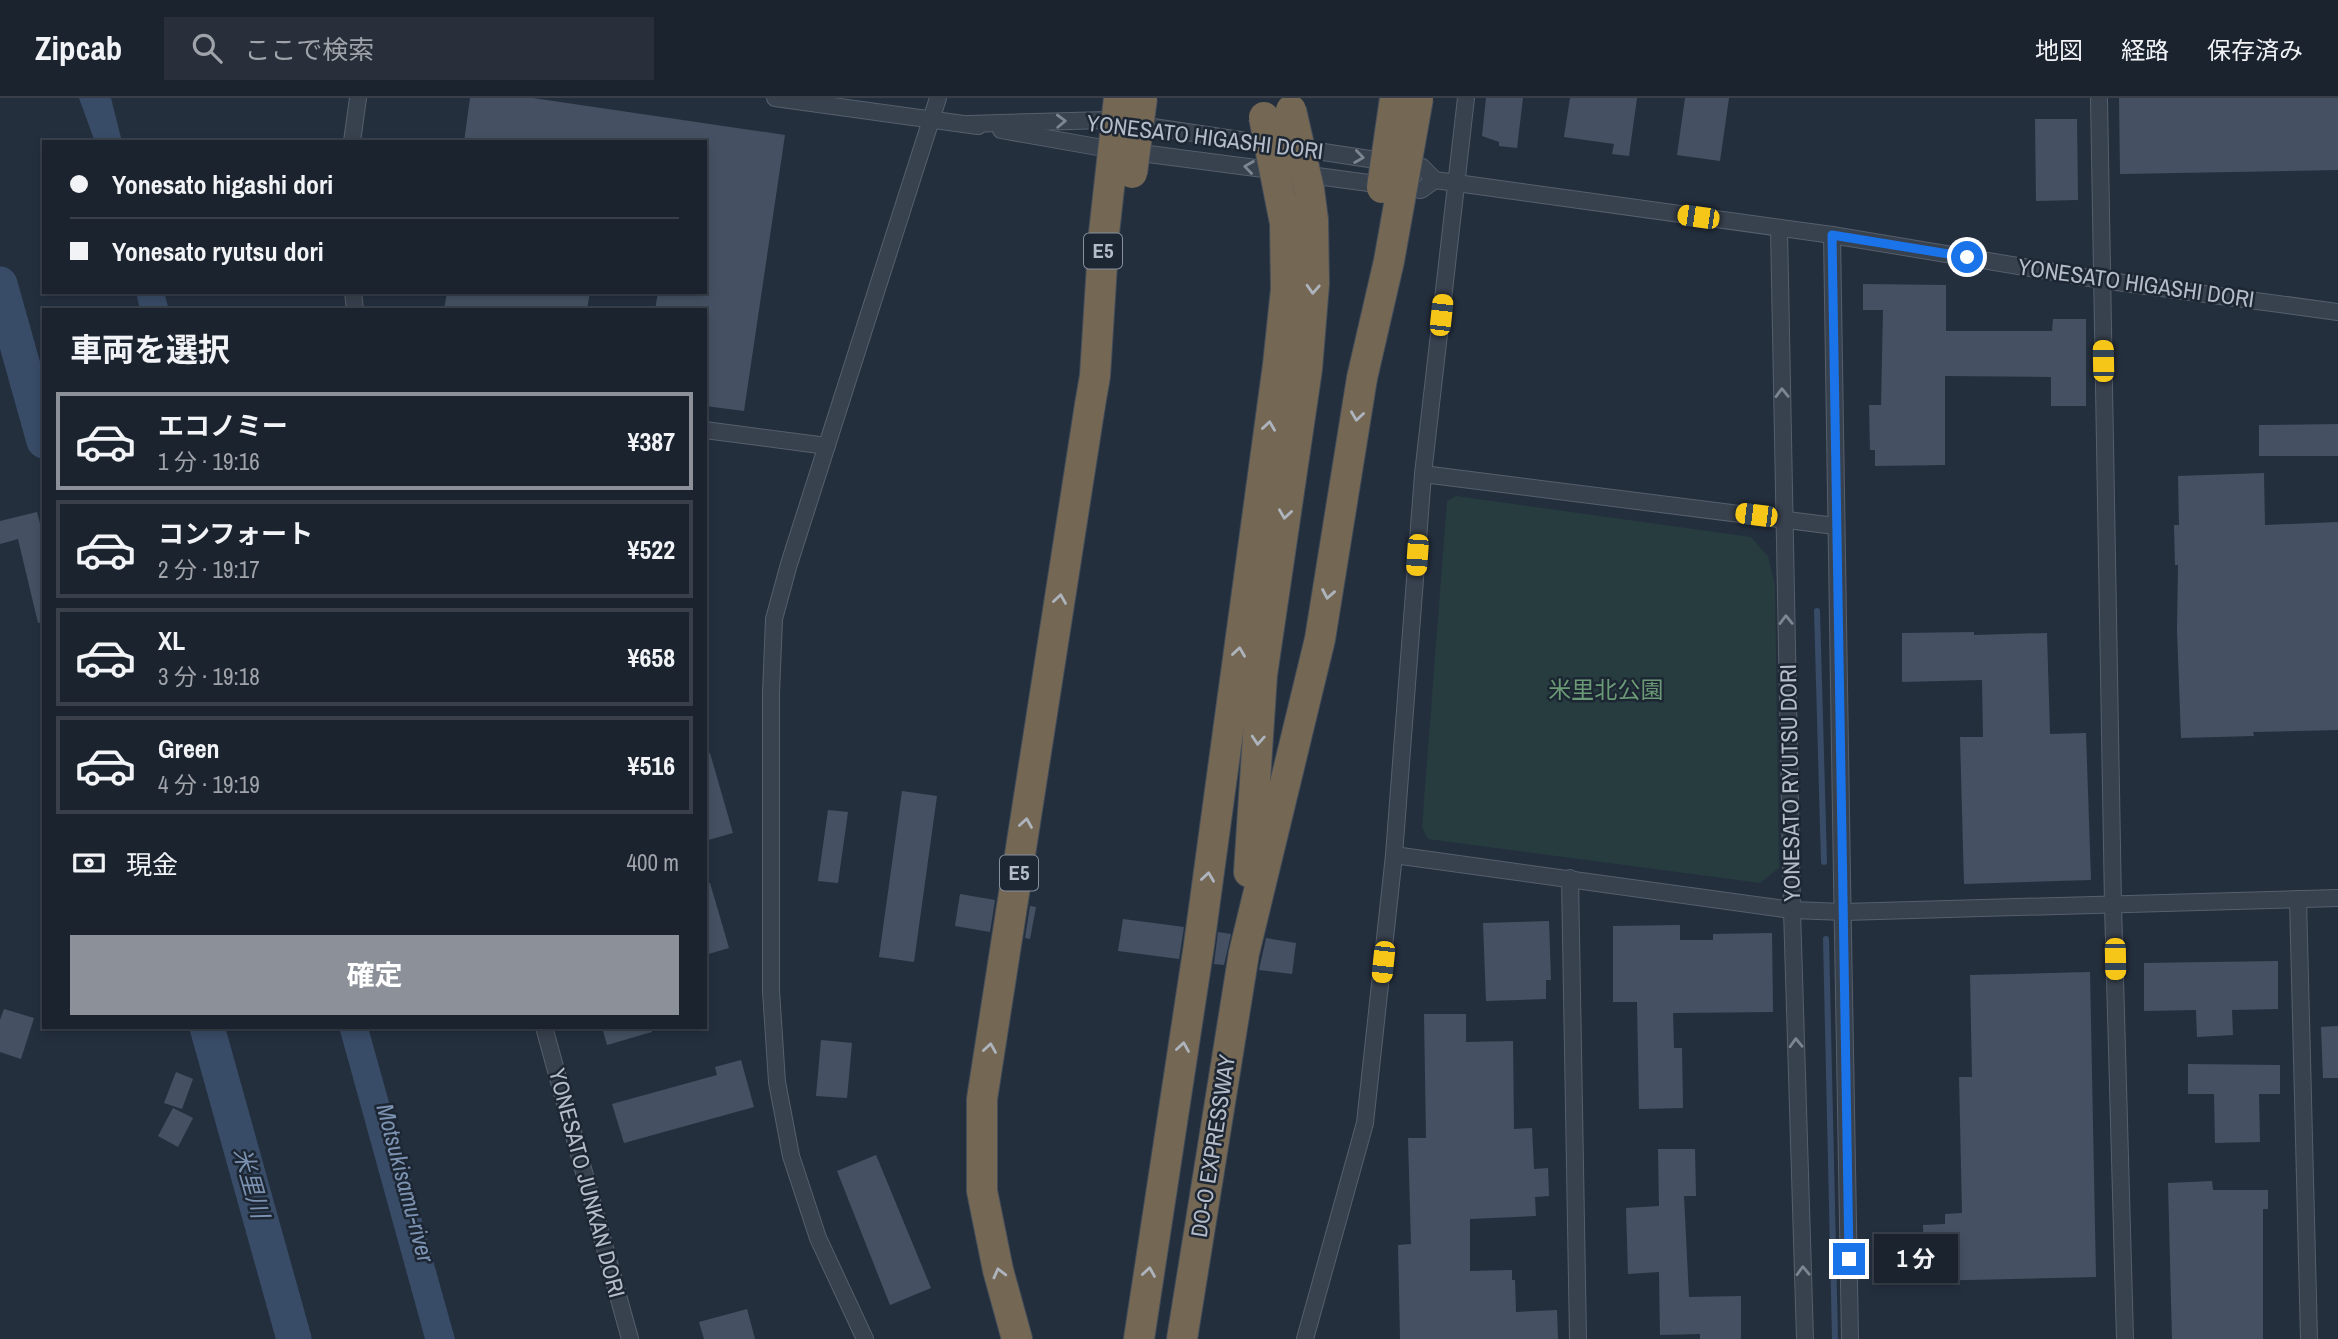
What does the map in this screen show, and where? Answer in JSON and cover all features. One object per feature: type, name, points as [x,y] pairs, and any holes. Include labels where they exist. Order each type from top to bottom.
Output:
[{"type":"highway","name":"E5","points":[[1017,1339],[998,1270],[982,1191],[982,1099],[1092,390],[1104,233],[1119,98]]},
{"type":"highway","points":[[1092,390],[1124,236],[1142,98]]},
{"type":"highway","points":[[1363,378],[1373,251],[1395,98]]},
{"type":"highway","points":[[1244,953],[1320,639],[1363,378],[1389,261],[1418,98]]},
{"type":"highway","points":[[1244,953],[1262,675],[1307,369],[1314,284],[1275,106]]},
{"type":"highway","points":[[1139,1339],[1199,945],[1286,289],[1299,222]]},
{"type":"highway","name":"DO-O EXPRESSWAY","points":[[1182,1339],[1244,953]]},
{"type":"street","points":[[352,140],[358,98]]},
{"type":"street","name":"YONESATO HIGASHI DORI","points":[[775,98],[968,124],[1102,148],[1421,190],[1435,180]]},
{"type":"street","points":[[865,1339],[818,1238],[792,1156],[777,1082],[771,991],[771,706],[774,619],[789,564],[938,98]]},
{"type":"street","points":[[1305,1339],[1365,1123],[1394,855],[1423,474],[1466,98]]},
{"type":"street","points":[[2099,98],[2113,905],[2125,1339]]},
{"type":"street","name":"YONESATO HIGASHI DORI","points":[[968,124],[1106,120],[1422,167],[1435,180],[1832,235],[2102,280],[2338,312]]},
{"type":"street","name":"YONESATO RYUTSU DORI","points":[[1779,228],[1792,909],[1805,1339]]},
{"type":"street","points":[[1832,235],[1850,1339]]},
{"type":"street","points":[[707,430],[827,446]]},
{"type":"street","points":[[1423,474],[1835,526]]},
{"type":"street","points":[[1394,855],[1792,909],[1844,912],[2338,898]]},
{"type":"street","points":[[1570,878],[1578,1339]]},
{"type":"street","points":[[2298,899],[2309,1339]]},
{"type":"street","name":"YONESATO JUNKAN DORI","points":[[545,1029],[630,1339]]},
{"type":"green space","name":"米里北公園","points":[[1456,496],[1751,537],[1768,556],[1775,585],[1779,868],[1760,883],[1428,839],[1422,827],[1447,501]]},
{"type":"water","points":[[79,98],[111,98],[122,140],[94,140]]},
{"type":"water","points":[[136,294],[165,294],[168,308],[140,308]]},
{"type":"water","name":"Motsukisamu-river","points":[[340,1029],[369,1029],[455,1339],[425,1339]]},
{"type":"building","points":[[470,98],[533,98],[785,135],[744,411],[707,406],[707,308],[655,308],[658,294],[707,294],[707,140],[464,140]]},
{"type":"building","points":[[1486,98],[1523,98],[1517,148],[1499,146],[1499,142],[1482,136]]},
{"type":"building","points":[[1570,98],[1637,98],[1629,156],[1612,154],[1614,144],[1564,137]]},
{"type":"building","points":[[1685,98],[1729,98],[1720,161],[1677,155]]},
{"type":"building","points":[[2119,98],[2338,98],[2338,170],[2120,174]]},
{"type":"building","points":[[2035,119],[2077,119],[2078,200],[2036,201]]},
{"type":"building","points":[[1863,284],[1946,285],[1946,331],[2052,331],[2053,319],[2086,319],[2086,406],[2051,406],[2051,377],[1945,376],[1945,465],[1875,466],[1875,450],[1870,450],[1869,405],[1881,405],[1883,310],[1863,310]]},
{"type":"building","points":[[447,294],[590,294],[587,308],[444,308]]},
{"type":"building","points":[[2338,424],[2338,456],[2259,456],[2259,425]]},
{"type":"building","points":[[2264,473],[2265,525],[2338,522],[2338,730],[2253,732],[2254,736],[2181,738],[2177,630],[2178,565],[2175,565],[2174,525],[2179,525],[2178,476]]},
{"type":"building","points":[[37,512],[42,531],[42,622],[38,623],[18,539],[0,544],[0,521]]},
{"type":"building","points":[[1974,632],[1974,635],[2047,633],[2050,734],[2086,733],[2091,880],[1964,884],[1960,737],[1983,737],[1982,680],[1902,682],[1902,633]]},
{"type":"building","points":[[710,753],[733,833],[707,840],[707,754]]},
{"type":"building","points":[[902,791],[937,796],[914,962],[879,957]]},
{"type":"building","points":[[828,810],[848,812],[838,883],[818,881]]},
{"type":"building","points":[[707,883],[710,883],[729,948],[707,954]]},
{"type":"building","points":[[960,894],[995,900],[990,932],[955,926]]},
{"type":"building","points":[[1030,906],[1036,907],[1030,939],[1025,938]]},
{"type":"building","points":[[1123,919],[1184,927],[1179,959],[1118,951]]},
{"type":"building","points":[[1549,921],[1551,980],[1546,980],[1546,999],[1486,1001],[1483,923]]},
{"type":"building","points":[[1680,925],[1680,940],[1713,940],[1713,934],[1772,933],[1773,1012],[1673,1013],[1674,1048],[1682,1048],[1683,1108],[1639,1109],[1637,1002],[1613,1002],[1613,926]]},
{"type":"building","points":[[1218,932],[1231,934],[1224,965],[1214,964]]},
{"type":"building","points":[[1266,938],[1296,943],[1292,974],[1259,970]]},
{"type":"building","points":[[2278,961],[2278,1009],[2232,1010],[2233,1035],[2197,1037],[2196,1010],[2144,1011],[2144,963]]},
{"type":"building","points":[[2090,972],[2096,1277],[1924,1281],[1923,1225],[1945,1224],[1945,1214],[1962,1213],[1959,1077],[1972,1077],[1970,975]]},
{"type":"building","points":[[4,1009],[34,1018],[21,1059],[0,1052],[0,1020]]},
{"type":"building","points":[[1424,1014],[1466,1014],[1466,1042],[1513,1041],[1514,1129],[1532,1128],[1534,1169],[1548,1168],[1549,1196],[1535,1197],[1536,1216],[1470,1219],[1470,1271],[1512,1270],[1516,1312],[1557,1310],[1558,1339],[1400,1339],[1398,1245],[1411,1244],[1408,1138],[1426,1138]]},
{"type":"building","points":[[2338,1026],[2338,1078],[2323,1078],[2321,1027]]},
{"type":"building","points":[[603,1029],[652,1029],[652,1032],[607,1045]]},
{"type":"building","points":[[821,1040],[852,1043],[847,1098],[816,1096]]},
{"type":"building","points":[[741,1060],[754,1107],[624,1143],[612,1104],[717,1075],[715,1067]]},
{"type":"building","points":[[2188,1064],[2280,1065],[2280,1094],[2259,1094],[2260,1142],[2215,1143],[2214,1094],[2188,1094]]},
{"type":"building","points":[[176,1072],[193,1079],[182,1109],[164,1103]]},
{"type":"building","points":[[173,1108],[193,1118],[178,1147],[158,1136]]},
{"type":"building","points":[[1658,1149],[1695,1149],[1696,1196],[1684,1196],[1689,1297],[1741,1296],[1741,1339],[1700,1339],[1700,1334],[1660,1335],[1659,1272],[1628,1274],[1626,1208],[1659,1206]]},
{"type":"building","points":[[876,1155],[931,1288],[890,1305],[837,1171]]},
{"type":"building","points":[[2212,1181],[2213,1190],[2268,1190],[2268,1209],[2263,1209],[2263,1339],[2172,1339],[2168,1183]]},
{"type":"building","points":[[747,1309],[755,1339],[704,1339],[699,1322]]},
{"type":"waterway","name":"米里川","points":[[0,284],[42,434]]},
{"type":"waterway","points":[[1817,611],[1824,862]]},
{"type":"waterway","points":[[1826,939],[1835,1339]]},
{"type":"waterway","name":"米里川","points":[[208,1029],[294,1339]]},
{"type":"route","points":[[1849,1259],[1832,235],[1967,257]]}]
